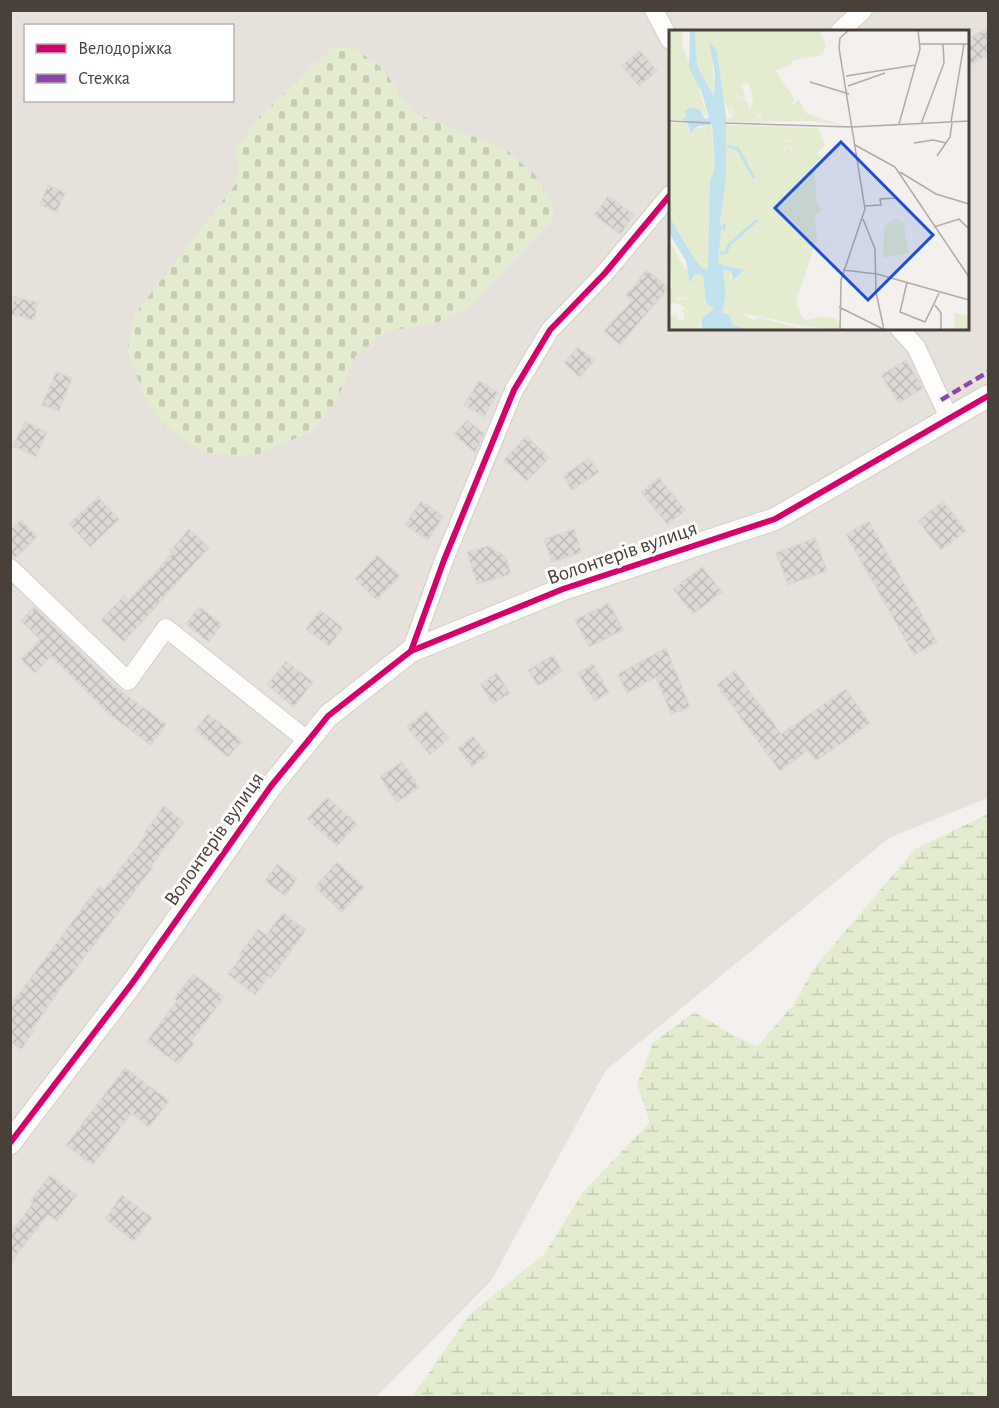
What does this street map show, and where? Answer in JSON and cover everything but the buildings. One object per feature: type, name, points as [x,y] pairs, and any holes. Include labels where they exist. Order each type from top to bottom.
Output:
[{"type":"street","points":[[654,10],[669,38]]},
{"type":"street","points":[[840,30],[863,10]]},
{"type":"street","points":[[411,651],[444,560],[514,390],[550,330],[604,273],[669,196]]},
{"type":"street","points":[[901,330],[916,347],[950,420]]},
{"type":"street","name":"Волонтерів вулиця","points":[[10,1143],[133,982],[271,786],[328,716],[411,651],[563,589],[775,519],[988,396]]},
{"type":"street","points":[[10,568],[128,681],[166,628],[308,741]]},
{"type":"shaded area","points":[[10,11],[988,11],[988,798],[889,838],[606,1070],[491,1281],[376,1397],[11,1397]]},
{"type":"green space","points":[[332,48],[354,48],[383,69],[412,112],[507,150],[535,175],[554,206],[552,221],[466,310],[436,323],[387,331],[356,355],[336,402],[311,432],[251,457],[202,452],[162,423],[144,395],[127,351],[135,314],[235,185],[239,168],[235,150],[260,116]]},
{"type":"green space","points":[[988,814],[988,1397],[412,1397],[469,1315],[544,1254],[584,1191],[650,1122],[637,1084],[653,1043],[694,1012],[736,1037],[758,1046],[793,1005],[815,967],[915,849]]},
{"type":"marked path","points":[[941,400],[988,372]]},
{"type":"cycle path","points":[[411,651],[444,560],[514,390],[550,330],[605,273],[669,196]]},
{"type":"cycle path","points":[[10,1143],[133,982],[271,786],[328,716],[411,651],[563,589],[775,519],[988,396]]}]
